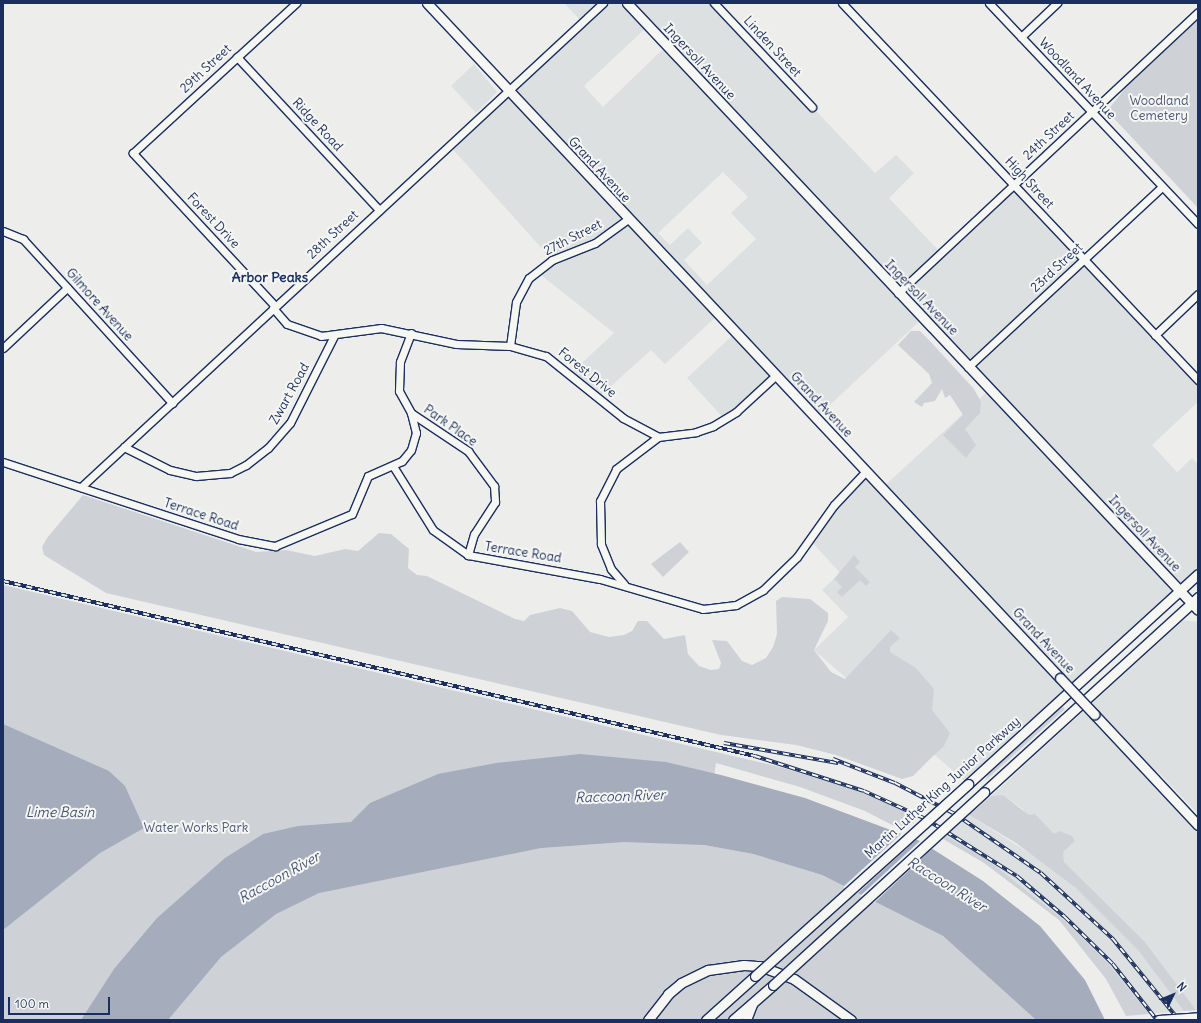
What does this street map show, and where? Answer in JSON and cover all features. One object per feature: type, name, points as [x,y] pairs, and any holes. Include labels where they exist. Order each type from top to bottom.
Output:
[{"type":"main road","name":"Grand Avenue","points":[[427,3],[775,376],[1198,825]]},
{"type":"main road","name":"Ingersoll Avenue","points":[[627,3],[898,293],[1180,591],[1196,603]]},
{"type":"main road","name":"Martin Luther King Junior Parkway","points":[[709,1019],[1198,574]]},
{"type":"main road","points":[[733,1020],[984,792],[1196,603]]},
{"type":"main road","points":[[648,1020],[668,994],[681,983],[708,970],[744,964],[760,966],[794,979],[852,1020]]},
{"type":"main road","points":[[746,1020],[753,1003]]},
{"type":"main road","points":[[1159,1020],[1198,1016]]},
{"type":"street","name":"29th Street","points":[[133,153],[296,3]]},
{"type":"street","name":"28th Street","points":[[82,487],[378,210],[603,3]]},
{"type":"street","name":"Linden Street","points":[[714,3],[812,107]]},
{"type":"street","name":"High Street","points":[[842,3],[1198,380]]},
{"type":"street","name":"Woodland Avenue","points":[[989,3],[1198,224]]},
{"type":"street","points":[[1021,37],[1057,3]]},
{"type":"street","name":"24th Street","points":[[898,293],[1198,12]]},
{"type":"street","name":"Ridge Road","points":[[237,57],[378,210]]},
{"type":"street","name":"Forest Drive","points":[[133,153],[274,307],[287,324],[300,331],[334,336],[380,328],[412,333],[456,344],[510,346],[546,356],[623,418],[658,437]]},
{"type":"street","name":"23rd Street","points":[[968,367],[1162,187]]},
{"type":"street","name":"27th Street","points":[[510,346],[516,302],[529,278],[552,260],[595,243],[628,219]]},
{"type":"street","name":"Gilmore Avenue","points":[[3,231],[23,239],[172,403]]},
{"type":"street","points":[[3,348],[67,288]]},
{"type":"street","points":[[1155,334],[1198,294]]},
{"type":"street","name":"Park Place","points":[[412,333],[397,376],[399,391],[411,413],[468,451],[494,486],[495,502],[474,534],[468,555]]},
{"type":"street","name":"Zwart Road","points":[[124,447],[170,470],[191,476],[213,476],[246,465],[268,448],[290,423],[334,336]]},
{"type":"street","points":[[624,585],[611,569],[601,544],[600,501],[616,469],[658,437],[696,432],[713,426],[736,412],[775,376]]},
{"type":"street","points":[[393,466],[407,456],[414,444],[416,425],[411,413]]},
{"type":"street","name":"Terrace Road","points":[[3,462],[238,539],[275,546],[346,519],[358,505],[368,476],[393,466],[433,530],[468,555],[624,585],[692,608],[720,608],[746,601],[783,572],[844,493],[866,471]]},
{"type":"shaded area","points":[[564,3],[714,3],[875,173],[896,155],[914,173],[889,198],[941,253],[1014,185],[1198,380],[1198,402],[1152,445],[1177,472],[1192,458],[1198,464],[1198,574],[968,784],[814,650],[848,617],[822,590],[840,573],[810,540],[834,505],[866,471],[882,488],[989,390],[923,318],[816,418],[775,376],[725,420],[687,378],[735,333],[718,315],[665,364],[651,350],[599,397],[571,373],[614,333],[536,271],[552,260],[449,145],[582,22]],"holes":[[[648,26],[666,46],[603,107],[584,86]],[[723,172],[748,197],[731,213],[756,239],[707,285],[684,260],[702,243],[688,228],[670,245],[658,233]]]},
{"type":"shaded area","points":[[474,64],[497,92],[476,113],[451,86]]},
{"type":"shaded area","points":[[1183,620],[1198,622],[1198,814],[1157,771],[1152,776],[1198,825],[1198,1010],[1149,1014],[1109,964],[1063,919],[989,861],[946,836],[969,815],[1037,858],[1023,809],[1003,795],[991,796]]},
{"type":"green space","name":"Woodland Cemetery","points":[[1198,12],[1198,208],[1107,111],[1153,54]]},
{"type":"green space","points":[[911,331],[920,331],[929,340],[974,389],[981,402],[980,413],[965,429],[976,445],[966,458],[943,435],[963,415],[950,395],[945,398],[942,389],[935,401],[924,403],[922,407],[914,402],[932,383],[929,374],[898,345]]},
{"type":"green space","points":[[83,495],[256,552],[286,550],[315,556],[345,549],[358,551],[379,533],[391,534],[409,549],[408,568],[417,575],[427,576],[515,619],[524,621],[530,615],[560,608],[572,611],[590,632],[609,637],[624,635],[632,631],[638,621],[647,621],[664,639],[685,635],[688,654],[699,666],[711,670],[719,669],[721,663],[712,640],[727,641],[742,661],[752,665],[766,658],[773,647],[777,634],[776,601],[782,597],[810,599],[828,613],[828,621],[814,650],[831,672],[845,679],[891,630],[900,638],[890,647],[890,652],[916,668],[934,689],[932,710],[950,733],[944,746],[913,776],[902,779],[836,755],[796,745],[721,735],[106,593],[44,555],[42,547],[47,538]]},
{"type":"green space","points":[[680,542],[689,552],[663,577],[651,564]]},
{"type":"green space","points":[[854,555],[860,562],[855,567],[870,582],[866,586],[860,580],[842,597],[837,592],[842,587],[834,579]]},
{"type":"green space","name":"Water Works Park","points":[[3,585],[780,767],[861,792],[919,817],[907,828],[900,829],[865,811],[800,787],[716,763],[704,845],[753,854],[822,875],[943,936],[1036,1020],[3,1020]]},
{"type":"green space","points":[[1062,706],[1065,709],[985,781],[989,773]]},
{"type":"green space","points":[[1003,795],[1029,815],[1035,814],[1054,834],[1059,831],[1072,836],[1075,841],[1063,852],[1064,862],[1144,941],[1196,1010],[1184,1011],[1138,950],[1076,888],[1016,843],[969,815],[991,796]]},
{"type":"green space","points":[[946,836],[989,861],[1063,919],[1109,964],[1149,1014],[1126,1016],[1106,979],[1059,920],[984,863],[943,839]]},
{"type":"water","name":"Lime Basin","points":[[3,724],[109,771],[125,786],[144,828],[100,853],[3,930]]},
{"type":"water","name":"Raccoon River","points":[[580,754],[666,762],[721,775],[805,798],[920,841],[983,881],[1040,926],[1085,980],[1105,1020],[1036,1020],[943,936],[822,875],[753,854],[704,845],[624,842],[541,848],[319,893],[276,914],[221,957],[168,1020],[81,1020],[114,969],[157,918],[225,858],[263,834],[298,826],[351,822],[370,803],[438,774],[496,763]]},
{"type":"pier","points":[[902,833],[918,838],[857,894],[843,887]]},
{"type":"pier","points":[[921,840],[934,847],[874,903],[860,896]]},
{"type":"railway","points":[[3,581],[755,756],[864,791],[926,819],[1017,876],[1065,917],[1113,964],[1157,1020]]},
{"type":"railway","points":[[724,743],[838,763]]},
{"type":"railway","points":[[833,759],[895,783],[955,814],[1041,873],[1113,939],[1179,1020]]},
{"type":"district","name":"Arbor Peaks","points":[[270,277]]}]
